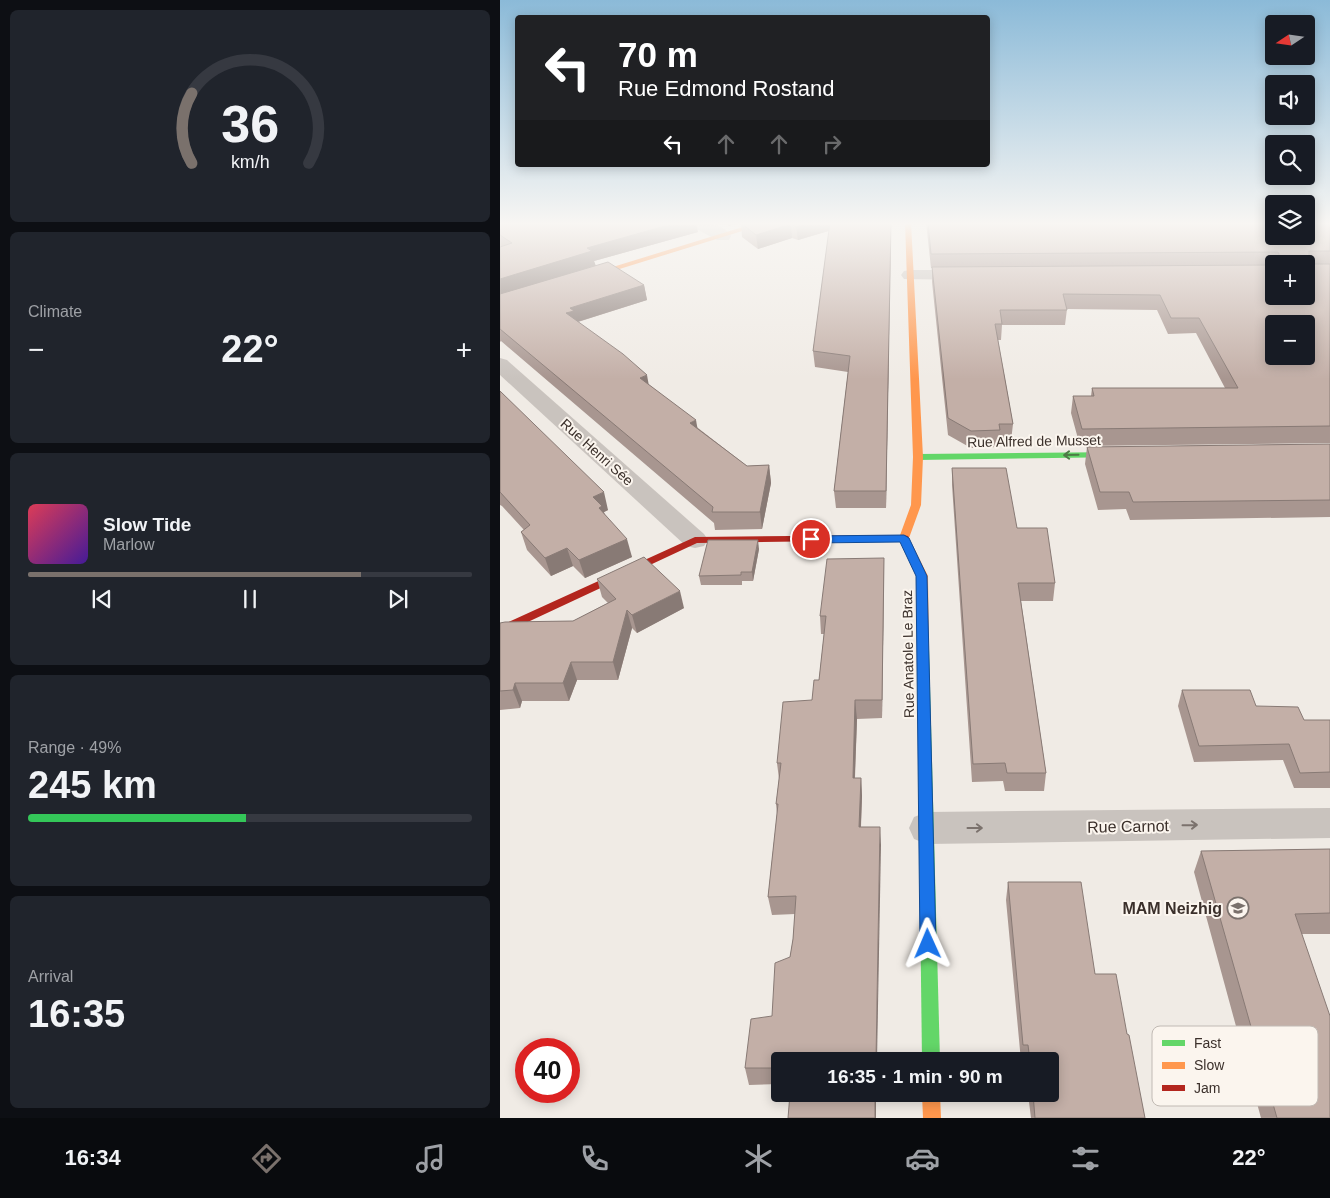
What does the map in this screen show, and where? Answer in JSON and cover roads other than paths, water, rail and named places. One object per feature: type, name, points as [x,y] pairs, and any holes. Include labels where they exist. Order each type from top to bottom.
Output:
[{"type":"street","points":[[572,280],[592,274]]},
{"type":"street","points":[[500,631],[695,540],[904,538],[916,505],[918,457],[910,275],[986,275]]},
{"type":"street","name":"Rue Henri Sée","points":[[500,364],[695,540]]},
{"type":"street","name":"Rue Alfred de Musset","points":[[918,457],[1133,454]]},
{"type":"street","name":"Rue Anatole Le Braz","points":[[904,538],[922,576],[931,1052]]},
{"type":"street","name":"Rue Carnot","points":[[927,828],[1330,823]]},
{"type":"street","points":[[931,1102],[932,1118]]},
{"type":"place","name":"MAM Neizhig","points":[[1238,908]]}]
